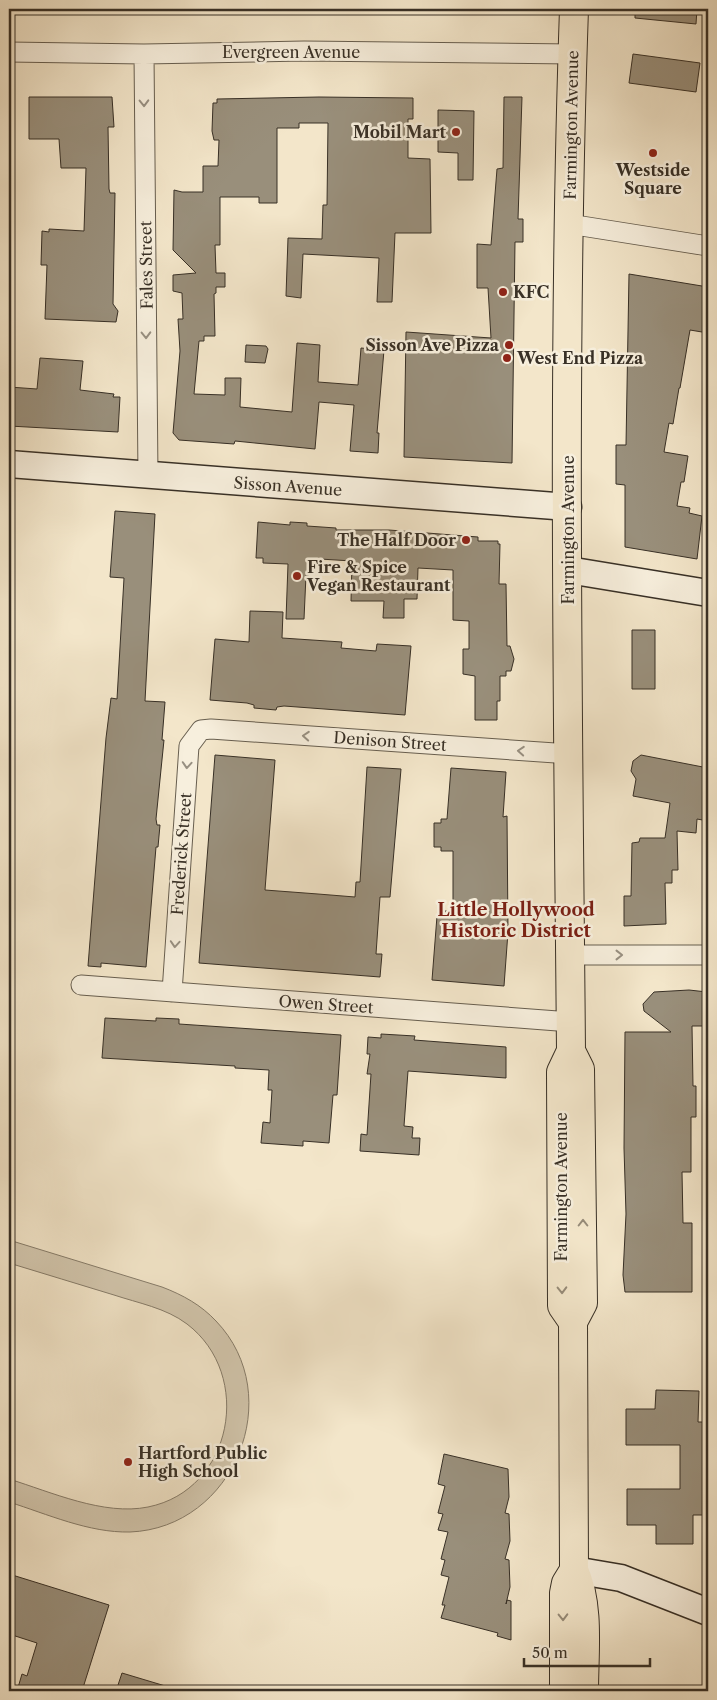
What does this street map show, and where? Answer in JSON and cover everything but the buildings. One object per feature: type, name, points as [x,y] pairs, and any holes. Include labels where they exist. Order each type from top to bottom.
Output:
[{"type":"main road","name":"Farmington Avenue","points":[[574,9],[569,224],[568,507],[571,1051],[561,1072],[560,1168],[562,1306],[573,1322],[574,1570],[578,1580],[583,1608],[584,1691]]},
{"type":"main road","name":"Sisson Avenue","points":[[9,464],[568,507]]},
{"type":"main road","points":[[568,570],[708,594]]},
{"type":"main road","name":"Farmington Avenue","points":[[564,1691],[564,1593],[566,1583],[574,1570]]},
{"type":"main road","points":[[574,1570],[621,1578],[708,1612]]},
{"type":"street","name":"Evergreen Avenue","points":[[9,52],[144,54],[304,51],[573,54]]},
{"type":"street","name":"Fales Street","points":[[144,54],[148,476]]},
{"type":"street","points":[[569,224],[708,246]]},
{"type":"street","name":"Denison Street","points":[[211,729],[570,754]]},
{"type":"street","name":"Frederick Street","points":[[172,992],[189,746],[201,730],[211,729]]},
{"type":"street","points":[[571,955],[708,955]]},
{"type":"street","name":"Owen Street","points":[[81,985],[571,1022]]},
{"type":"shaded area","points":[[9,1240],[162,1287],[191,1301],[216,1321],[237,1351],[248,1385],[248,1420],[239,1453],[222,1483],[197,1508],[167,1525],[130,1532],[84,1526],[9,1502],[9,1479],[96,1506],[114,1508],[148,1507],[177,1496],[199,1478],[215,1455],[224,1428],[227,1400],[221,1372],[208,1346],[179,1318],[152,1306],[9,1263]]},
{"type":"place","name":"Mobil Mart","points":[[456,132]]},
{"type":"place","name":"Westside Square","points":[[653,153]]},
{"type":"place","name":"KFC","points":[[503,292]]},
{"type":"place","name":"Sisson Ave Pizza","points":[[509,345]]},
{"type":"place","name":"West End Pizza","points":[[507,358]]},
{"type":"place","name":"The Half Door","points":[[466,540]]},
{"type":"place","name":"Fire & Spice Vegan Restaurant","points":[[297,576]]},
{"type":"place","name":"Hartford Public High School","points":[[128,1462]]},
{"type":"district","name":"Little Hollywood Historic District","points":[[516,920]]}]
